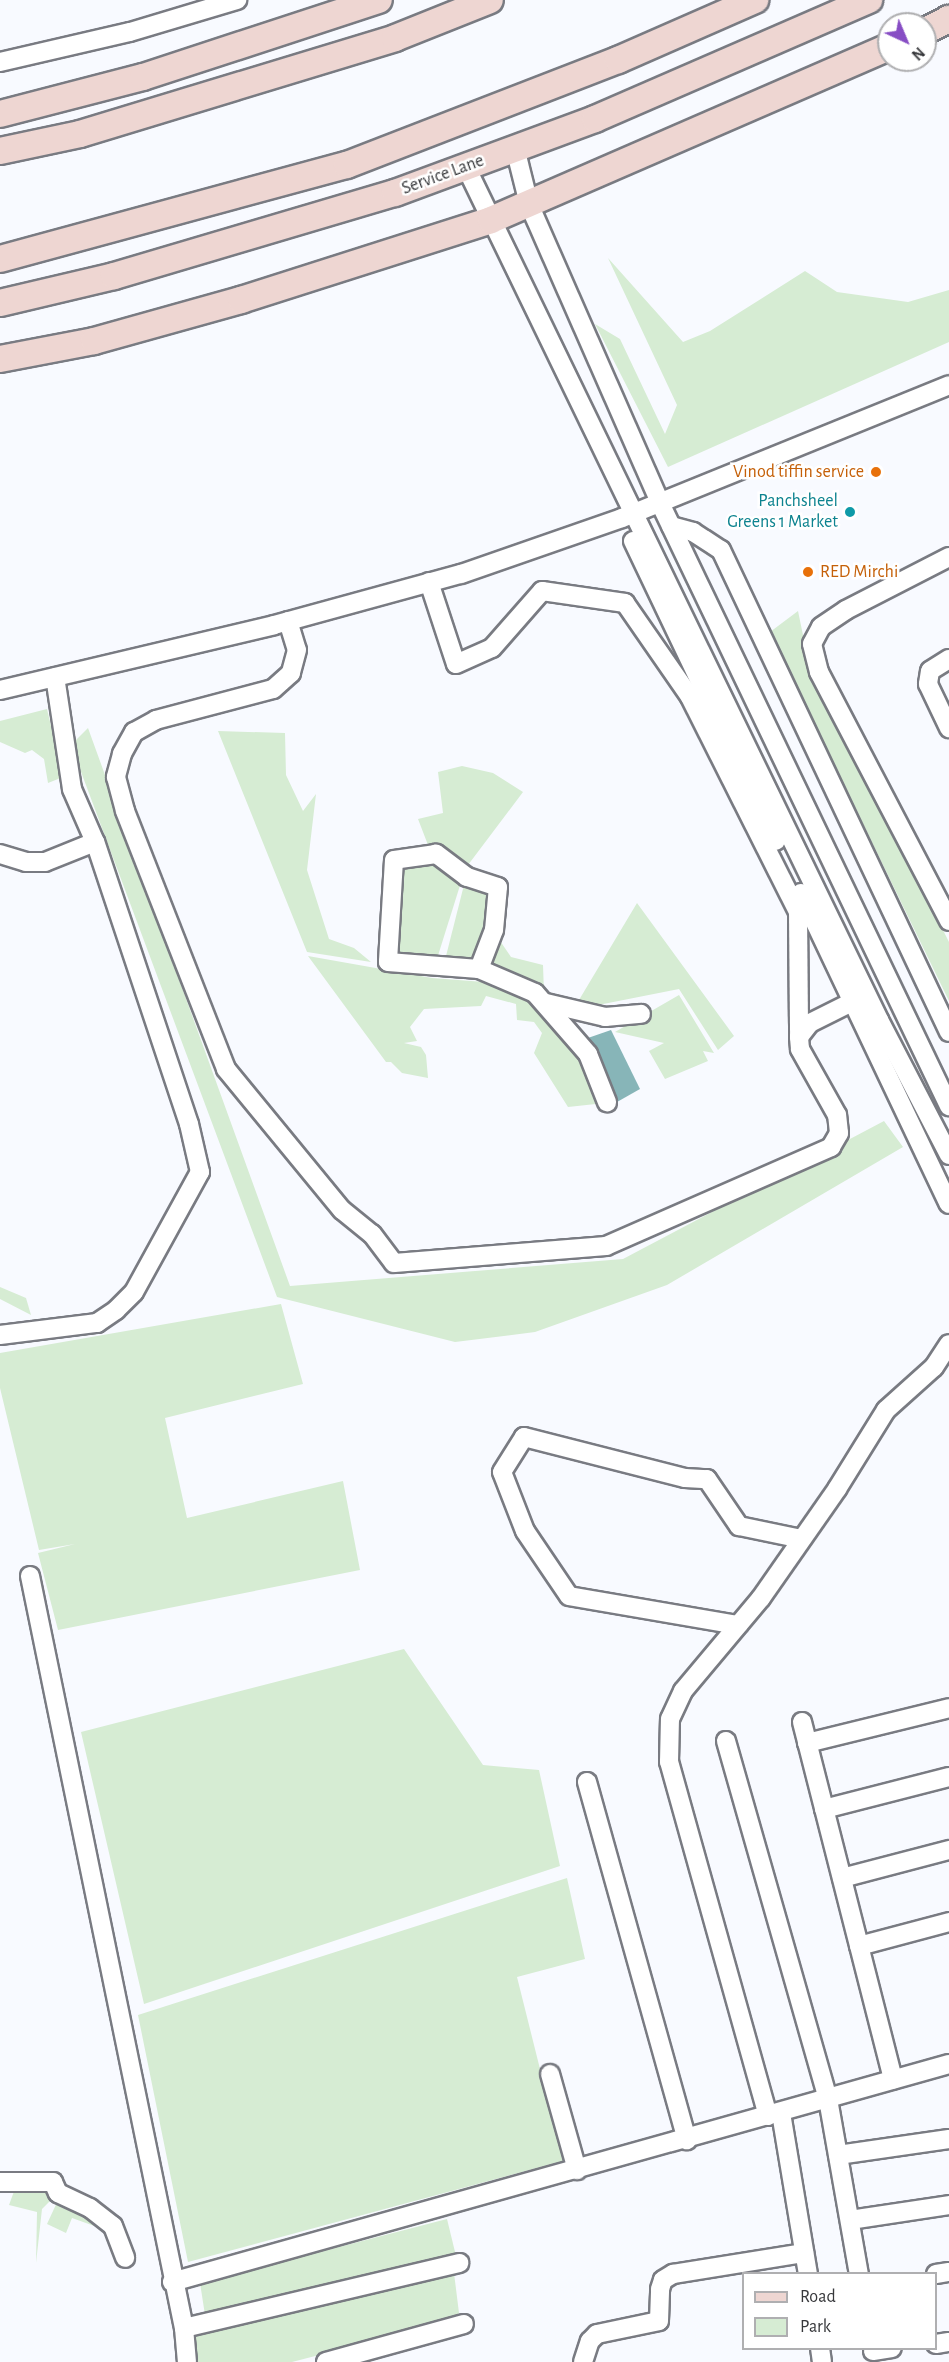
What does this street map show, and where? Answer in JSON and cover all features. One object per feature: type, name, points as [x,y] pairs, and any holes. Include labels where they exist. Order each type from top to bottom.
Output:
[{"type":"street","points":[[0,62],[130,32],[237,0]]},
{"type":"street","points":[[0,114],[143,77],[379,0]]},
{"type":"street","points":[[0,151],[80,134],[395,38],[490,0]]},
{"type":"street","points":[[0,258],[347,165],[618,60],[755,0]]},
{"type":"street","name":"Service Lane","points":[[0,303],[114,276],[395,192],[595,118],[869,0]]},
{"type":"street","points":[[0,359],[94,341],[241,300],[491,220],[877,52]]},
{"type":"street","points":[[514,148],[529,204],[660,503],[949,1106]]},
{"type":"street","points":[[466,166],[852,1002],[949,1204]]},
{"type":"street","points":[[0,690],[288,621],[429,582],[628,516],[949,386]]},
{"type":"street","points":[[628,516],[879,1020],[949,1155]]},
{"type":"street","points":[[671,526],[709,539],[721,550],[949,1032]]},
{"type":"street","points":[[949,557],[846,610],[821,627],[812,644],[819,672],[944,898],[949,921]]},
{"type":"street","points":[[288,621],[297,650],[291,673],[273,689],[156,720],[134,732],[122,754],[116,777],[125,812],[226,1069],[342,1210],[372,1234],[394,1263],[606,1246],[831,1147],[839,1133],[837,1115],[800,1050],[798,912],[690,697],[624,603],[542,591],[492,648],[456,663],[429,582]]},
{"type":"street","points":[[949,659],[930,671],[927,684],[949,728]]},
{"type":"street","points":[[0,1335],[97,1323],[117,1310],[134,1292],[200,1172],[189,1124],[95,842],[72,789],[55,677]]},
{"type":"street","points":[[0,854],[26,862],[45,862],[95,842]]},
{"type":"street","points":[[479,969],[494,930],[498,887],[467,877],[436,854],[394,860],[388,962],[479,969],[535,993],[550,1005],[604,1017],[641,1014]]},
{"type":"street","points":[[535,993],[588,1054],[607,1102]]},
{"type":"street","points":[[799,1037],[810,1023],[852,1002]]},
{"type":"street","points":[[808,2272],[775,2115],[669,1762],[667,1742],[670,1719],[683,1691],[738,1625],[802,1539],[886,1410],[934,1367],[949,1344]]},
{"type":"street","points":[[738,1625],[569,1596],[525,1532],[502,1472],[524,1437],[685,1478],[707,1479],[739,1526],[802,1539]]},
{"type":"street","points":[[30,1576],[172,2282],[184,2328],[187,2362]]},
{"type":"street","points":[[807,1743],[949,1708]]},
{"type":"street","points":[[802,1722],[892,2080]]},
{"type":"street","points":[[726,1741],[828,2099],[859,2272]]},
{"type":"street","points":[[824,1809],[949,1777]]},
{"type":"street","points":[[587,1782],[687,2140]]},
{"type":"street","points":[[842,1878],[949,1850]]},
{"type":"street","points":[[858,1946],[949,1922]]},
{"type":"street","points":[[172,2282],[687,2140],[949,2064]]},
{"type":"street","points":[[550,2074],[577,2170]]},
{"type":"street","points":[[838,2155],[949,2139]]},
{"type":"street","points":[[0,2182],[53,2182],[58,2193],[90,2208],[112,2226],[125,2259]]},
{"type":"street","points":[[850,2220],[949,2205]]},
{"type":"street","points":[[584,2362],[590,2341],[597,2334],[659,2320],[660,2289],[663,2280],[673,2274],[804,2253]]},
{"type":"street","points":[[184,2328],[459,2263]]},
{"type":"street","points":[[326,2362],[464,2324]]},
{"type":"street","points":[[873,2354],[888,2350]]},
{"type":"green space","points":[[608,258],[683,342],[710,331],[805,271],[837,292],[908,302],[949,290],[949,342],[668,467],[595,324],[620,339],[665,434],[677,405]]},
{"type":"green space","points":[[798,611],[809,664],[949,942],[949,1001],[770,632]]},
{"type":"green space","points":[[47,709],[63,777],[48,783],[44,759],[32,750],[25,753],[0,742],[0,721]]},
{"type":"green space","points":[[88,728],[290,1286],[623,1259],[884,1121],[903,1147],[667,1285],[535,1332],[455,1342],[277,1297],[71,745]]},
{"type":"green space","points":[[218,731],[285,733],[286,775],[303,811],[316,794],[307,870],[329,939],[354,948],[371,962],[307,952]]},
{"type":"green space","points":[[462,766],[493,773],[523,792],[465,869],[428,845],[418,819],[443,813],[438,772]]},
{"type":"green space","points":[[438,859],[462,879],[436,962],[391,961],[397,861]]},
{"type":"green space","points":[[465,881],[495,889],[491,924],[472,965],[445,960]]},
{"type":"green space","points":[[637,903],[734,1036],[718,1050],[679,989],[573,1010]]},
{"type":"green space","points":[[496,935],[511,957],[543,965],[544,993],[484,965]]},
{"type":"green space","points":[[308,956],[432,978],[510,984],[539,1005],[586,1060],[605,1103],[568,1107],[534,1053],[542,1033],[534,1022],[517,1020],[516,1004],[486,996],[481,1006],[424,1009],[410,1027],[417,1041],[404,1043],[421,1047],[426,1055],[428,1078],[402,1073],[391,1062],[386,1062]]},
{"type":"green space","points":[[679,995],[714,1053],[703,1051],[708,1061],[665,1079],[649,1051],[664,1043],[615,1032]]},
{"type":"green space","points":[[0,1287],[26,1298],[31,1315],[0,1299]]},
{"type":"green space","points":[[281,1304],[303,1384],[165,1418],[187,1518],[343,1481],[360,1570],[58,1630],[38,1553],[75,1544],[39,1550],[0,1388],[0,1353]]},
{"type":"green space","points":[[404,1649],[483,1765],[539,1770],[560,1866],[144,2004],[81,1732]]},
{"type":"green space","points":[[567,1878],[585,1959],[517,1977],[563,2161],[188,2262],[138,2015]]},
{"type":"green space","points":[[16,2186],[50,2187],[52,2199],[42,2209],[36,2263],[37,2212],[9,2205]]},
{"type":"green space","points":[[59,2198],[111,2232],[72,2218],[66,2233],[47,2224]]},
{"type":"green space","points":[[447,2219],[456,2256],[205,2315],[200,2283]]},
{"type":"green space","points":[[454,2273],[459,2313],[447,2322],[292,2362],[196,2362],[191,2335]]},
{"type":"water","points":[[611,1030],[640,1089],[617,1102],[585,1039]]},
{"type":"place","name":"Vinod tiffin service","points":[[876,472]]},
{"type":"place","name":"Panchsheel Greens 1 Market","points":[[850,512]]},
{"type":"place","name":"RED Mirchi","points":[[808,572]]}]
